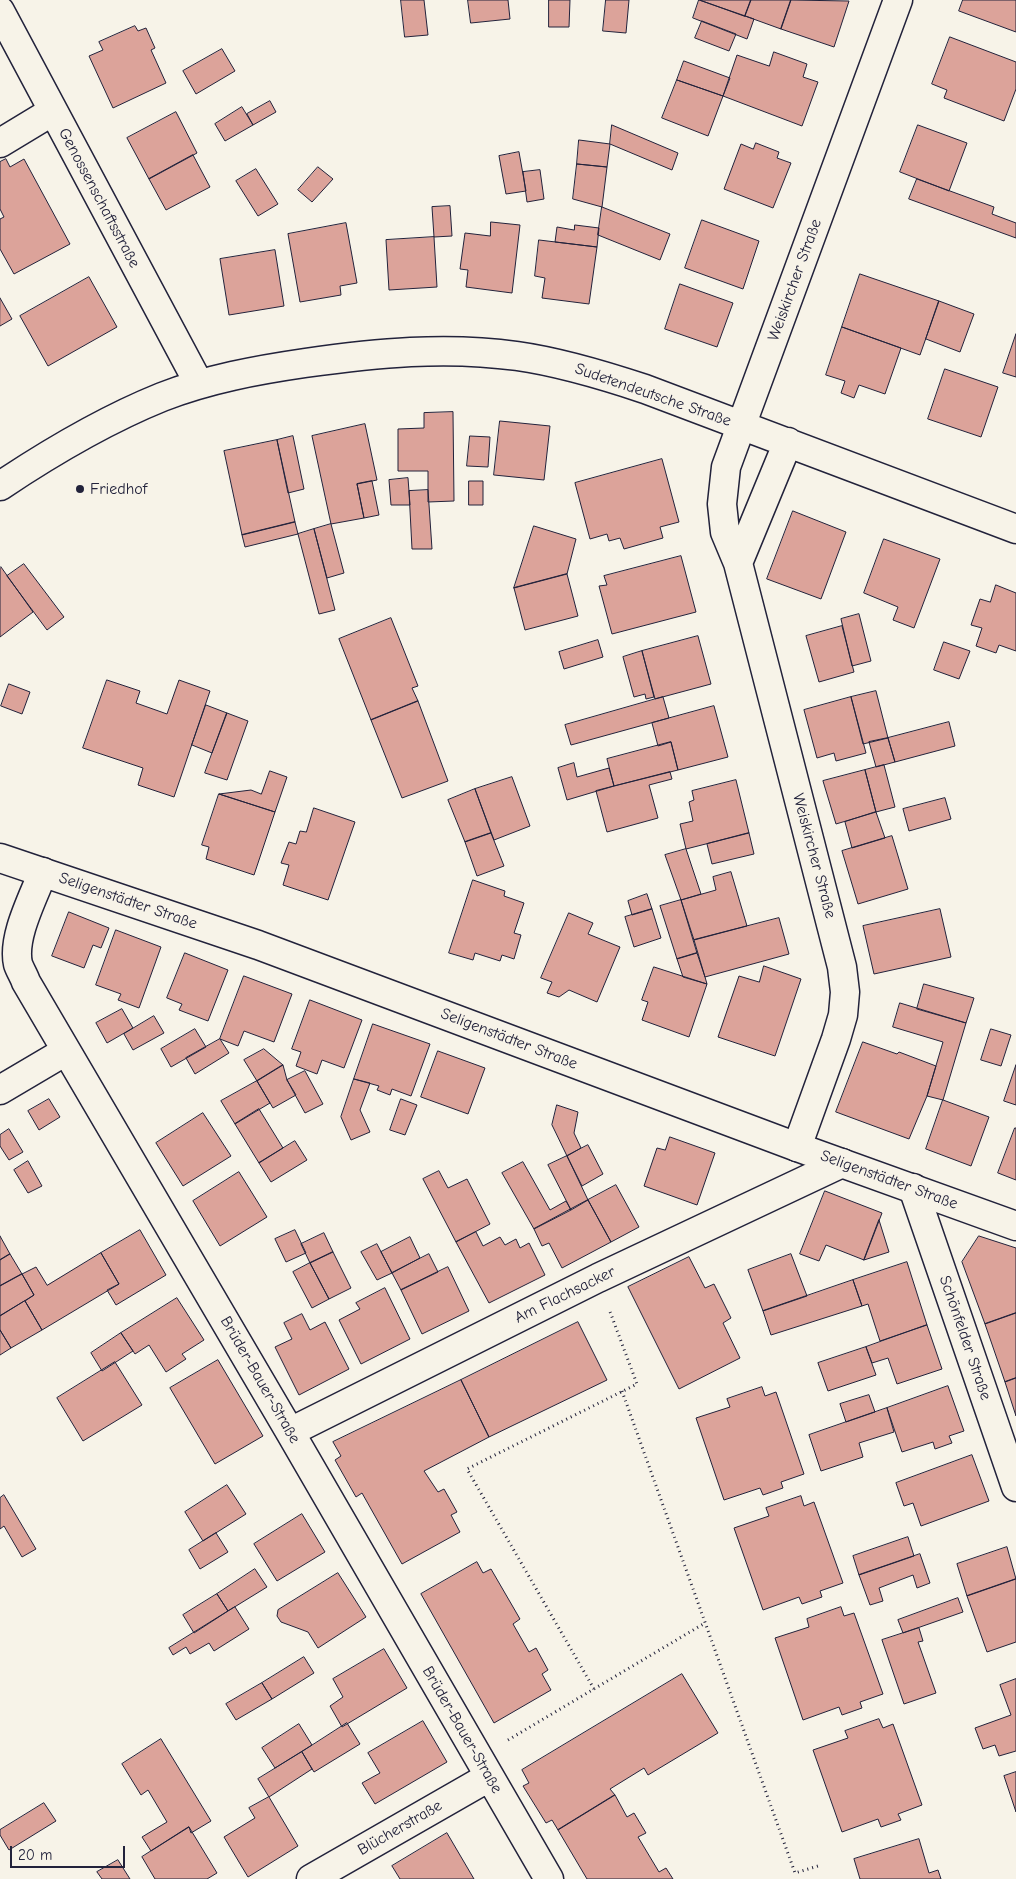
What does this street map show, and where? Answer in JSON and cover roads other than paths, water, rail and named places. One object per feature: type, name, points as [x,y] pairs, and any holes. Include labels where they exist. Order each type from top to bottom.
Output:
[{"type":"street","name":"Weiskircher Straße","points":[[797,1147],[836,1039],[843,1015],[845,992],[842,967],[738,564],[725,532],[722,504],[726,467],[898,0]]},
{"type":"street","name":"Genossenschaftsstraße","points":[[0,11],[199,384]]},
{"type":"street","points":[[0,143],[53,111]]},
{"type":"street","name":"Sudetendeutsche Straße","points":[[0,486],[46,457],[120,416],[162,397],[199,384],[283,366],[381,352],[429,350],[516,356],[595,373],[645,389],[1016,529]]},
{"type":"street","points":[[738,564],[788,442]]},
{"type":"street","name":"Seligenstädter Straße","points":[[0,858],[258,945],[797,1147],[1016,1226]]},
{"type":"street","name":"Brüder-Bauer-Straße","points":[[43,872],[17,948],[18,964],[26,982],[549,1879]]},
{"type":"street","points":[[0,1090],[66,1051]]},
{"type":"street","name":"Am Flachsacker","points":[[290,1432],[598,1278],[842,1163]]},
{"type":"street","name":"Schönfelder Straße","points":[[913,1188],[1016,1488]]},
{"type":"street","name":"Blücherstraße","points":[[311,1879],[483,1767]]},
{"type":"place","name":"Friedhof","points":[[80,489]]}]
